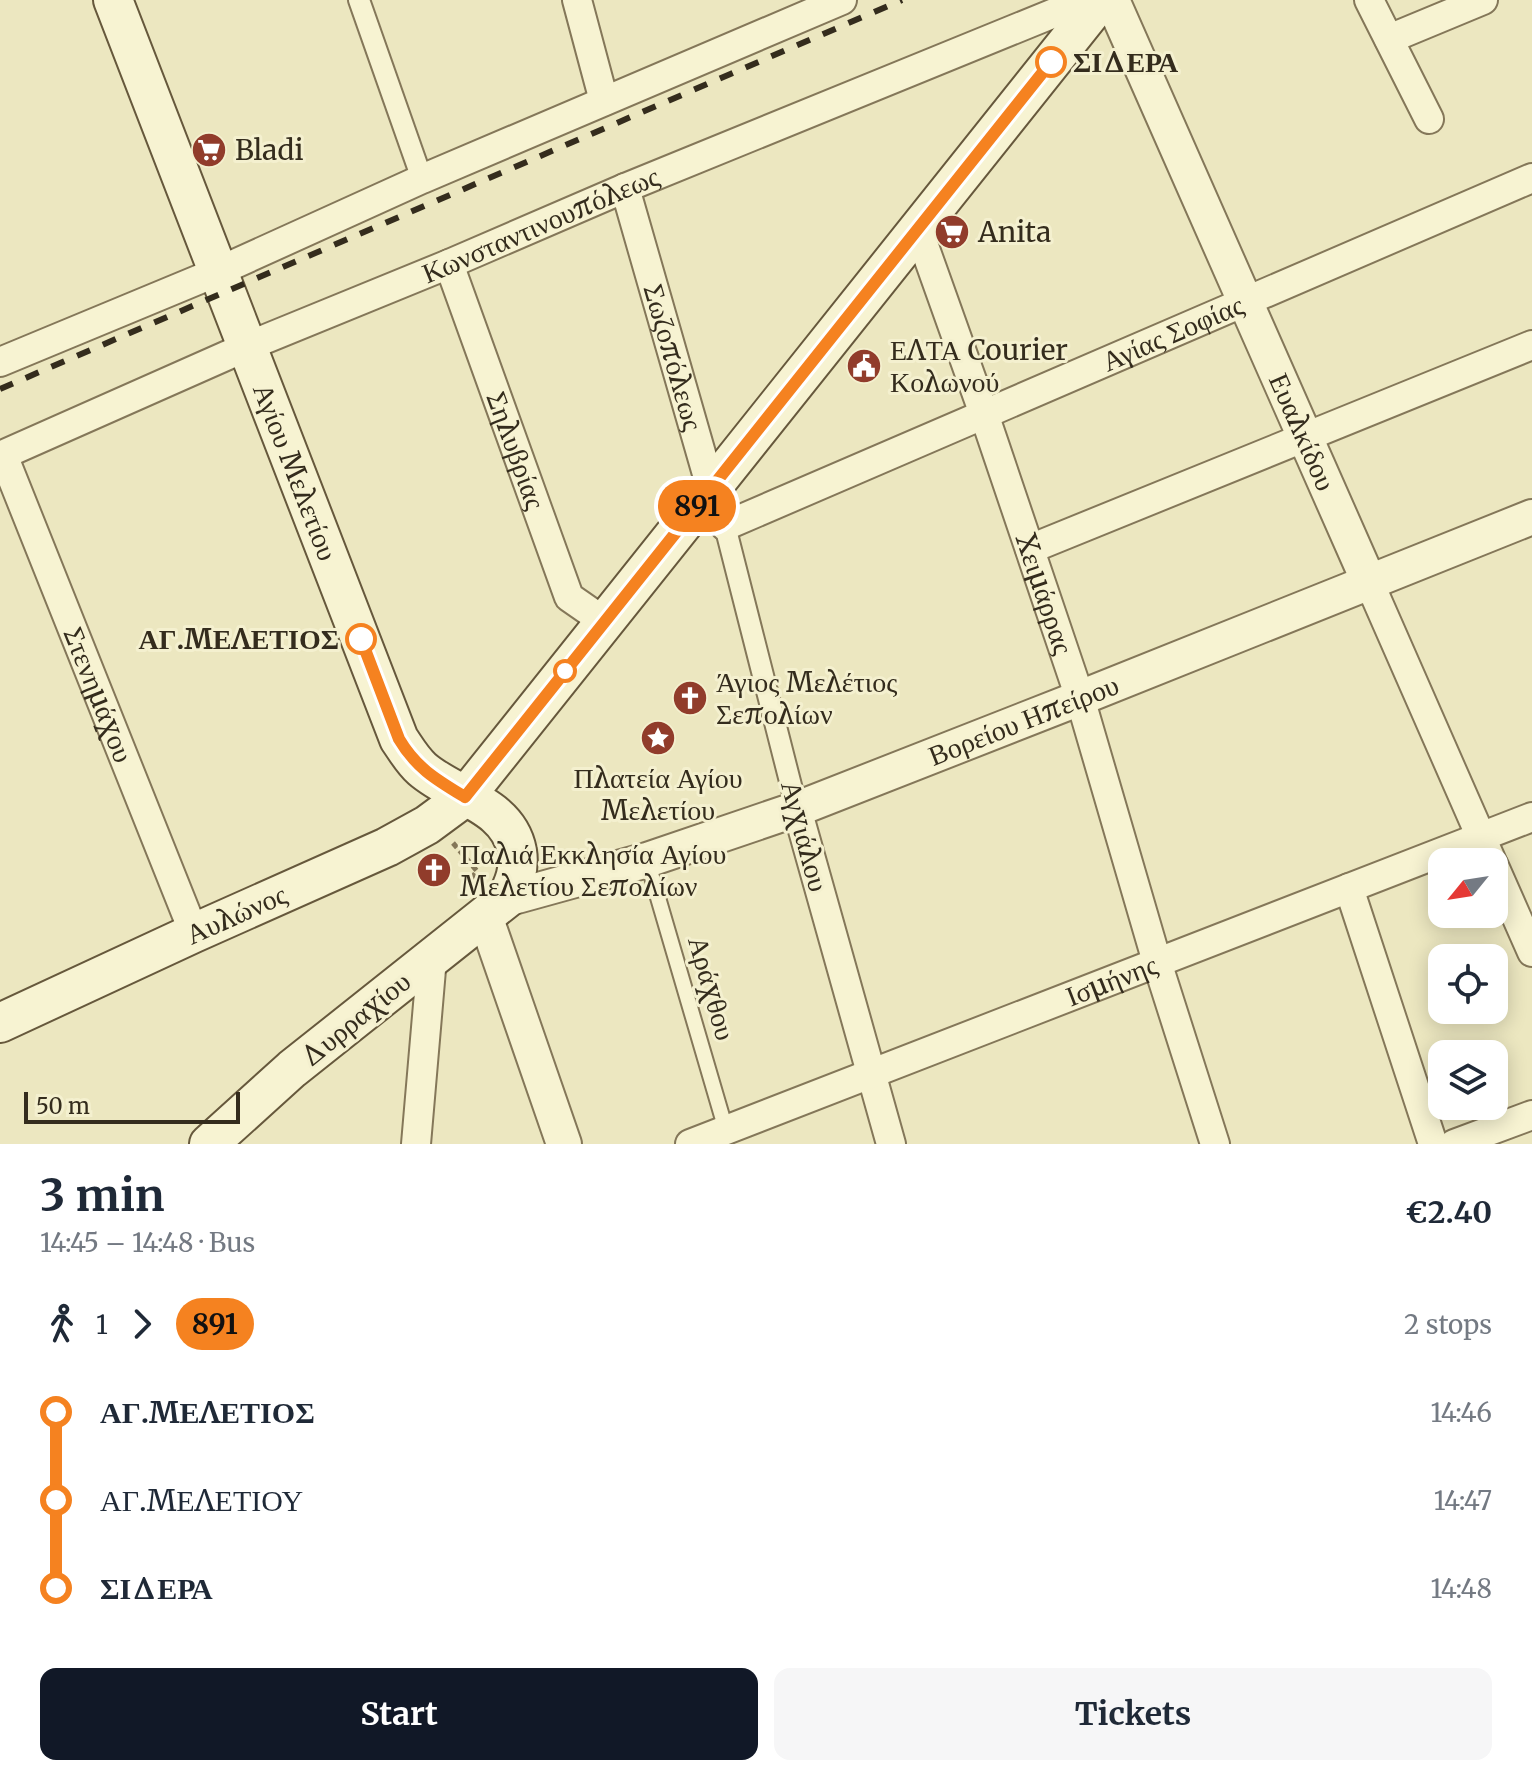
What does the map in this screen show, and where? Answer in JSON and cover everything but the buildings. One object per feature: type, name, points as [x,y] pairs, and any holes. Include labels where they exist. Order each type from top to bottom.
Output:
[{"type":"main road","name":"Αγίου Μελετίου","points":[[113,0],[399,739],[420,767],[499,816],[513,834],[518,858],[515,879],[484,902]]},
{"type":"main road","name":"Αυλώνος","points":[[0,1023],[387,847],[471,800],[605,622],[1101,0]]},
{"type":"main road","name":"Δυρραχίου","points":[[209,1144],[292,1069],[432,958],[484,902]]},
{"type":"street","points":[[359,0],[422,179]]},
{"type":"street","points":[[577,0],[604,101]]},
{"type":"street","points":[[0,362],[217,272],[604,101],[808,6],[842,0]]},
{"type":"street","name":"Κωνσταντινουπόλεως","points":[[2,456],[246,347],[1086,0]]},
{"type":"street","name":"Ευαλκίδου","points":[[1112,0],[1486,848]]},
{"type":"street","points":[[1369,0],[1429,119]]},
{"type":"street","points":[[1389,39],[1483,0]]},
{"type":"street","name":"Αγίας Σοφίας","points":[[725,526],[1532,178]]},
{"type":"street","name":"Σωζοπόλεως","points":[[625,188],[711,488],[725,526]]},
{"type":"street","name":"Χειμάρρας","points":[[918,229],[1080,698],[1157,962],[1215,1144]]},
{"type":"street","name":"Σηλυβρίας","points":[[449,264],[569,597],[605,622]]},
{"type":"street","points":[[1030,549],[1532,345]]},
{"type":"street","name":"Στενημάχου","points":[[2,456],[194,933]]},
{"type":"street","name":"Βορείου Ηπείρου","points":[[484,902],[647,860],[797,809],[1532,517]]},
{"type":"street","name":"Αγχιάλου","points":[[725,526],[797,809],[891,1144]]},
{"type":"street","name":"Ισμήνης","points":[[1497,848],[1532,817]]},
{"type":"street","name":"Ισμήνης","points":[[690,1144],[1349,888],[1428,869]]},
{"type":"street","points":[[1349,888],[1433,1144]]},
{"type":"street","name":"Ευαλκίδου","points":[[1508,898],[1532,952]]},
{"type":"street","points":[[484,902],[564,1144]]},
{"type":"street","points":[[416,1144],[432,958]]},
{"type":"street","points":[[1454,1144],[1532,1115]]},
{"type":"lane","name":"Αράχθου","points":[[647,860],[726,1130]]},
{"type":"path","points":[[471,800],[446,835],[477,871],[471,881],[484,902]]},
{"type":"railway","points":[[0,389],[902,0]]},
{"type":"bus line","name":"891","points":[[361,639],[405,749],[426,772],[465,797],[1051,62]]},
{"type":"place","name":"ΣΙΔΕΡΑ","points":[[1051,62]]},
{"type":"place","name":"Bladi","points":[[209,150]]},
{"type":"place","name":"Anita","points":[[952,232]]},
{"type":"place","name":"ΕΛΤΑ Courier Κολωνού","points":[[864,366]]},
{"type":"place","name":"ΑΓ.ΜΕΛΕΤΙΟΣ","points":[[361,639]]},
{"type":"place","name":"Άγιος Μελέτιος Σεπολίων","points":[[690,698]]},
{"type":"place","name":"Πλατεία Αγίου Μελετίου","points":[[658,738]]},
{"type":"place","name":"Παλιά Εκκλησία Αγίου Μελετίου Σεπολίων","points":[[434,870]]}]
